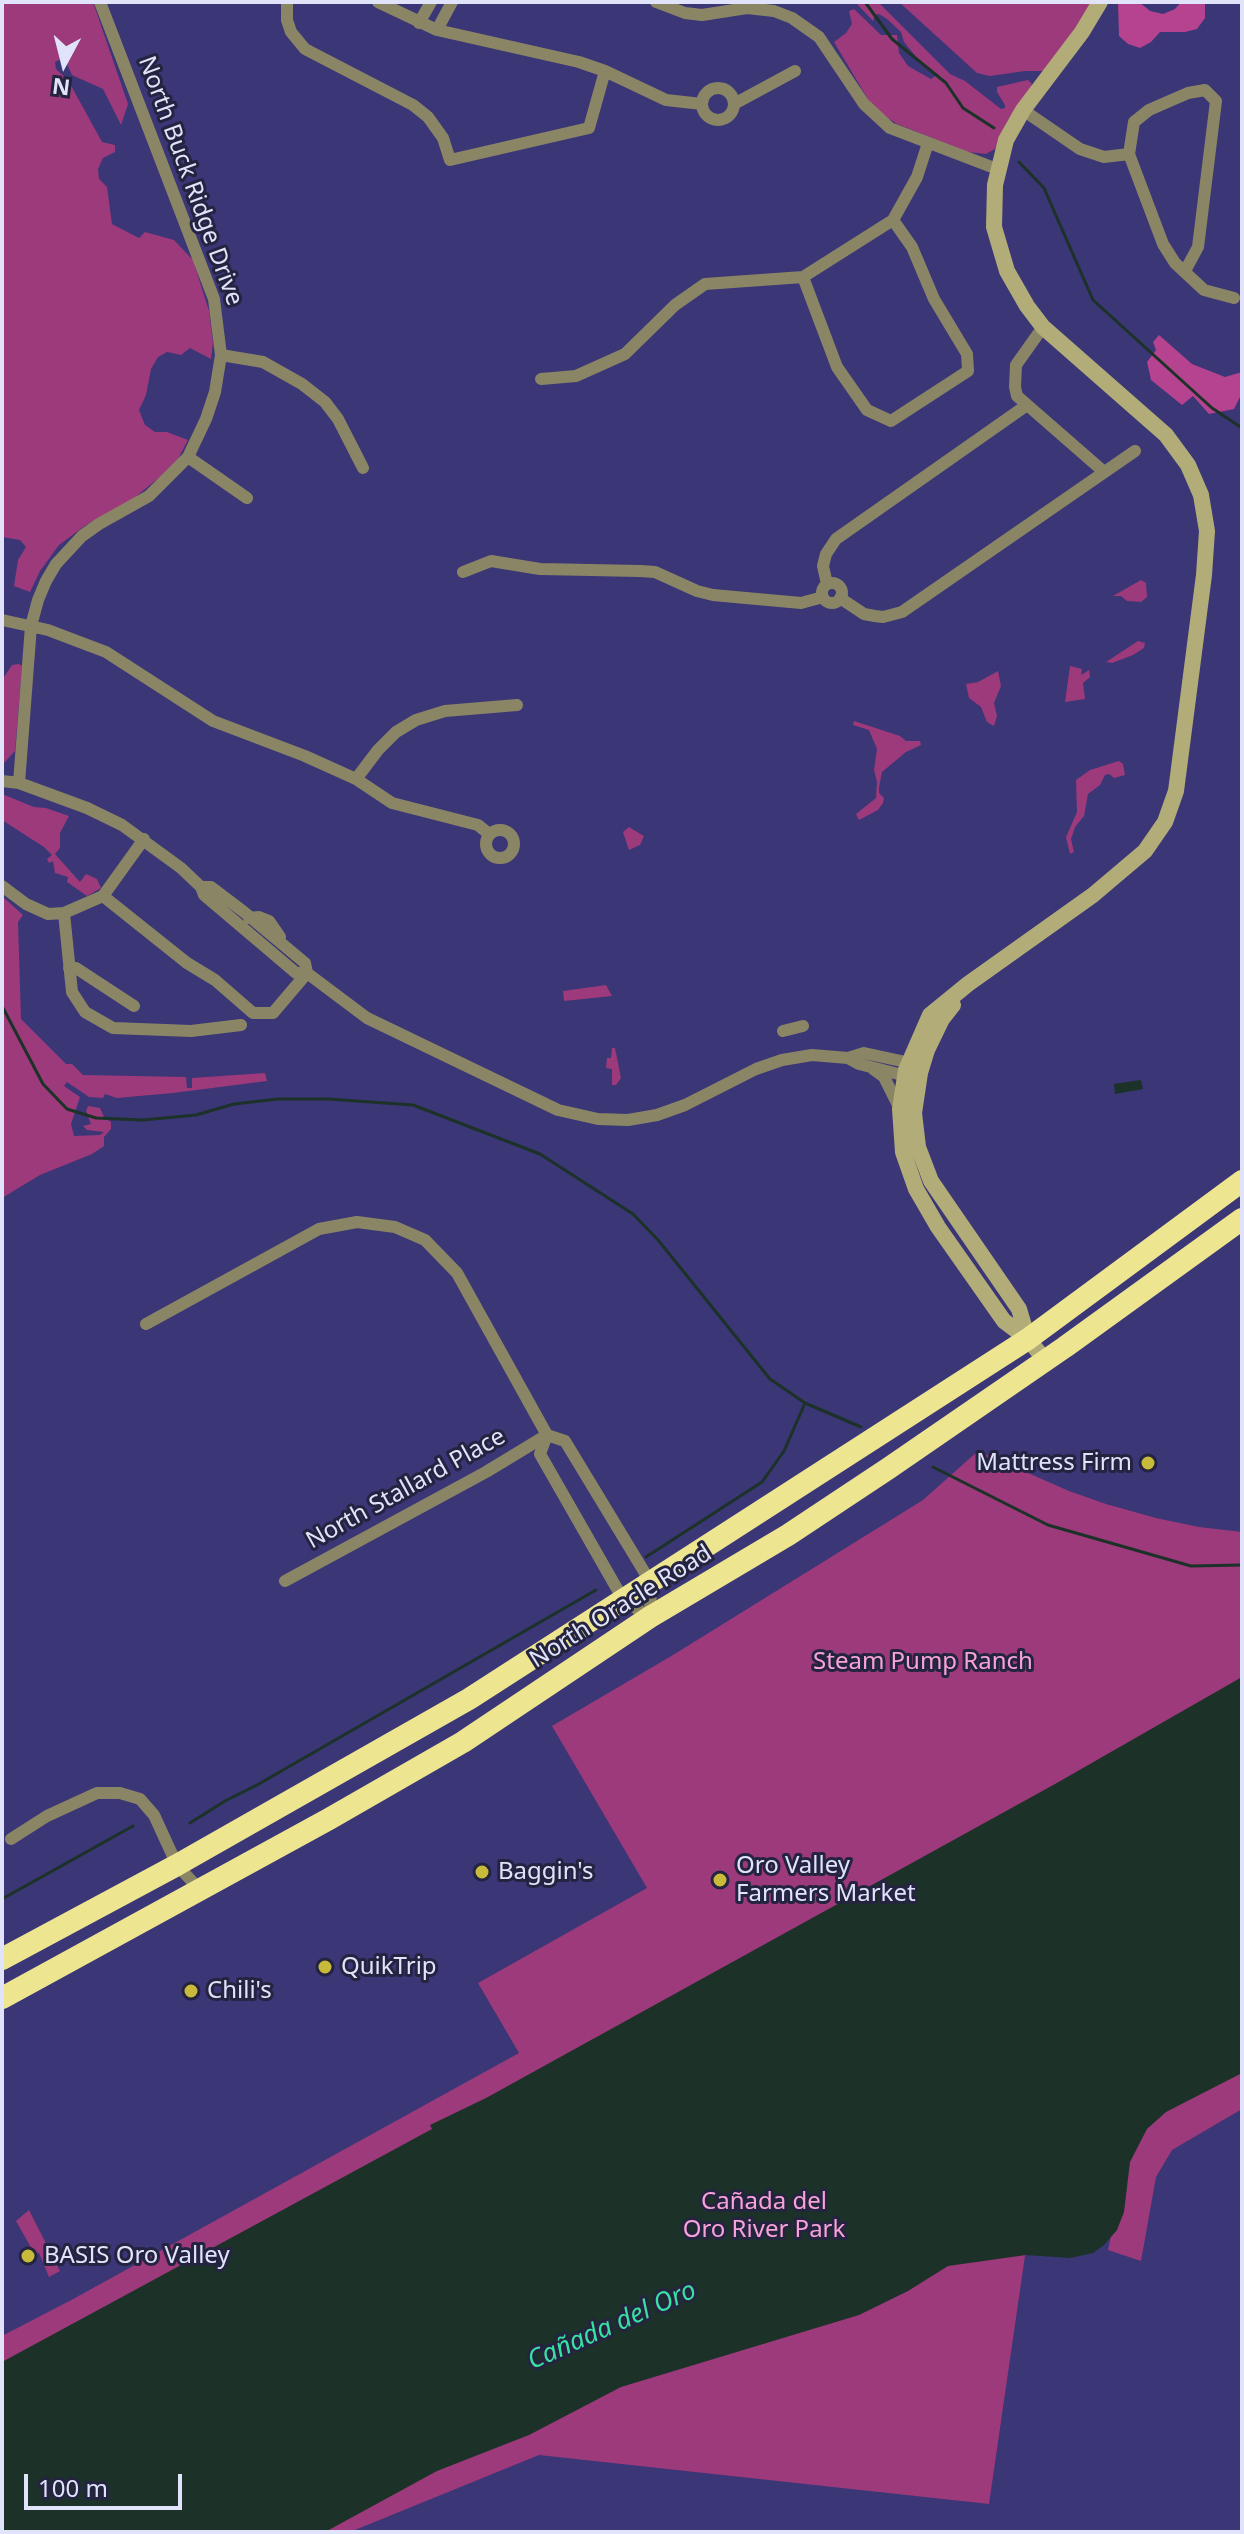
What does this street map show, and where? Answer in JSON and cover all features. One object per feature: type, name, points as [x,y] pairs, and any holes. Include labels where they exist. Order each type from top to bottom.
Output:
[{"type":"highway","name":"North Oracle Road","points":[[2,1959],[177,1865],[469,1699],[1028,1339],[1242,1181]]},
{"type":"highway","name":"North Oracle Road","points":[[2,1998],[463,1742],[650,1617],[788,1535],[1045,1360],[1242,1219]]},
{"type":"street","name":"North Buck Ridge Drive","points":[[19,783],[31,626],[46,581],[72,546],[99,524],[149,496],[188,457],[215,392],[221,355],[214,299],[100,2]]},
{"type":"street","points":[[287,2],[291,32],[305,49],[413,105],[428,117],[443,138],[450,160],[589,128],[605,71]]},
{"type":"street","points":[[378,2],[437,30],[605,71],[666,100],[702,104]]},
{"type":"street","points":[[419,23],[431,2]]},
{"type":"street","points":[[437,30],[452,2]]},
{"type":"street","points":[[656,2],[702,15],[747,8],[774,11],[792,18],[819,37],[864,104],[878,119],[903,134],[997,169]]},
{"type":"street","points":[[900,1109],[914,1071],[942,1019],[968,984],[1093,895],[1145,851],[1165,822],[1176,791],[1204,575],[1207,531],[1201,495],[1177,447],[1097,372],[1043,327],[1017,290],[994,227],[997,169],[1006,140],[1023,110],[1082,32],[1100,2]]},
{"type":"street","points":[[734,104],[795,71]]},
{"type":"street","points":[[718,88],[731,95],[734,104],[731,114],[718,120],[708,117],[702,104],[705,94],[718,88]]},
{"type":"street","points":[[1185,271],[1198,247],[1216,101],[1205,90],[1188,93],[1149,110],[1134,122],[1129,154],[1163,244],[1175,263],[1204,290],[1234,298]]},
{"type":"street","points":[[1023,110],[1080,149],[1104,157],[1129,154]]},
{"type":"street","points":[[541,379],[576,376],[625,354],[675,305],[705,284],[803,277],[893,220],[917,177],[928,143]]},
{"type":"street","points":[[803,277],[837,367],[867,410],[891,421],[968,371],[967,354],[934,299],[912,247],[893,220]]},
{"type":"street","points":[[1043,327],[1016,365],[1017,396],[1103,471]]},
{"type":"street","points":[[221,355],[263,362],[302,384],[325,402],[338,419],[363,468]]},
{"type":"street","points":[[825,591],[823,566],[836,539],[1027,405]]},
{"type":"street","points":[[463,572],[491,561],[540,569],[655,572],[685,587],[713,595],[801,603],[838,586],[840,598],[864,614],[893,615],[902,612],[1135,451]]},
{"type":"street","points":[[188,457],[247,498]]},
{"type":"street","points":[[2,620],[31,626],[106,652],[213,721],[356,779],[392,803],[478,825],[489,834]]},
{"type":"street","points":[[356,779],[396,732],[416,720],[445,711],[517,705]]},
{"type":"street","points":[[2,781],[19,783],[87,808],[144,839],[296,973],[307,973],[367,1018],[546,1105],[578,1116],[628,1120],[657,1115],[782,1060],[812,1055],[848,1058],[870,1067],[884,1077],[900,1109],[903,1152],[916,1189],[938,1227],[1004,1321],[1028,1339],[1045,1360]]},
{"type":"street","points":[[2,886],[41,912],[64,913],[103,896],[144,839]]},
{"type":"street","points":[[201,887],[211,887],[280,942],[305,963],[307,973]]},
{"type":"street","points":[[103,896],[187,963],[215,980],[253,1013],[273,1013],[307,973]]},
{"type":"street","points":[[64,913],[72,992],[85,1012],[113,1028],[191,1031],[241,1025]]},
{"type":"street","points":[[69,968],[76,968],[134,1006]]},
{"type":"street","points":[[783,1031],[803,1026]]},
{"type":"street","points":[[848,1058],[864,1053],[914,1071]]},
{"type":"street","points":[[870,1067],[914,1071]]},
{"type":"street","points":[[914,1071],[918,1147],[931,1181],[1019,1309],[1028,1339]]},
{"type":"street","points":[[146,1324],[319,1229],[357,1222],[395,1227],[425,1240],[457,1273],[547,1435],[565,1441],[651,1583],[650,1617],[624,1601],[540,1454],[547,1435]]},
{"type":"street","name":"North Stallard Place","points":[[285,1581],[486,1472],[547,1435]]},
{"type":"street","points":[[11,1839],[47,1816],[97,1793],[120,1793],[140,1799],[154,1815],[191,1894]]},
{"type":"street","points":[[177,1865],[191,1894]]},
{"type":"green space","points":[[2,2],[93,2],[128,104],[121,125],[103,89],[72,75],[61,59],[55,62],[56,69],[68,80],[102,142],[115,145],[115,152],[103,158],[98,169],[99,179],[107,187],[112,224],[139,238],[145,232],[174,240],[193,260],[209,311],[213,343],[211,359],[190,348],[181,355],[167,352],[158,357],[151,369],[146,395],[139,410],[145,425],[155,432],[167,432],[188,440],[178,459],[128,503],[86,525],[59,545],[40,571],[30,592],[14,586],[18,560],[26,547],[20,540],[2,537]]},
{"type":"green space","points":[[855,2],[878,2],[950,74],[965,81],[1001,109],[1005,105],[997,87],[1028,80],[1032,84],[1008,120],[995,149],[986,154],[968,152],[897,124],[878,111],[834,42],[852,24],[849,11],[854,9],[881,35],[897,35],[899,53],[908,66],[931,79],[938,74],[926,69],[904,42],[901,32],[887,19],[879,14],[873,21]]},
{"type":"green space","points":[[899,2],[1094,2],[1043,71],[990,76],[977,73]]},
{"type":"green space","points":[[1141,580],[1146,583],[1147,597],[1141,602],[1113,596]]},
{"type":"green space","points":[[1138,641],[1145,643],[1144,648],[1112,663],[1106,662]]},
{"type":"green space","points":[[12,665],[22,666],[15,751],[2,765],[2,680]]},
{"type":"green space","points":[[1070,666],[1082,669],[1081,675],[1089,670],[1090,677],[1083,683],[1085,699],[1065,702]]},
{"type":"green space","points":[[998,671],[1001,686],[994,703],[997,716],[994,726],[987,722],[981,707],[969,698],[966,684],[978,682]]},
{"type":"green space","points":[[854,721],[900,736],[906,741],[920,741],[921,745],[906,752],[882,772],[879,793],[884,798],[883,803],[878,810],[859,820],[856,814],[876,798],[874,770],[877,749],[869,730],[853,725]]},
{"type":"green space","points":[[1119,761],[1123,764],[1125,775],[1114,778],[1105,775],[1100,785],[1088,794],[1084,816],[1075,827],[1071,839],[1074,852],[1070,854],[1066,837],[1077,812],[1076,780],[1090,770]]},
{"type":"green space","points":[[2,794],[69,816],[60,833],[60,848],[55,854],[80,882],[86,874],[97,879],[101,888],[87,896],[67,882],[68,877],[55,873],[53,861],[49,863],[47,859],[52,855],[44,847],[2,820]]},
{"type":"green space","points":[[629,827],[644,836],[640,845],[629,850],[623,832]]},
{"type":"green space","points":[[2,896],[23,915],[18,922],[21,1019],[66,1064],[72,1064],[83,1075],[186,1077],[187,1088],[192,1088],[192,1078],[265,1073],[267,1081],[117,1098],[105,1094],[103,1098],[89,1097],[67,1082],[64,1086],[80,1097],[71,1124],[74,1136],[100,1135],[104,1132],[87,1130],[83,1126],[91,1124],[86,1111],[88,1106],[100,1108],[104,1117],[111,1122],[111,1129],[104,1137],[104,1146],[40,1175],[2,1198]]},
{"type":"green space","points":[[606,985],[612,996],[564,1001],[563,991]]},
{"type":"green space","points":[[612,1048],[615,1048],[621,1078],[616,1085],[612,1085],[612,1069],[606,1068]]},
{"type":"green space","name":"Cañada del Oro River Park","points":[[978,1451],[1106,1504],[1199,1527],[1242,1532],[1242,2109],[1172,2150],[1156,2177],[1141,2261],[1108,2250],[1137,2115],[1038,2166],[989,2504],[539,2455],[350,2532],[2,2532],[2,2336],[519,2053],[478,1983],[647,1888],[552,1726],[923,1500]]},
{"type":"green space","points":[[29,2210],[60,2271],[49,2277],[39,2253],[34,2253],[16,2221]]},
{"type":"shaded area","points":[[1118,2],[1139,2],[1150,11],[1163,14],[1175,9],[1181,2],[1205,2],[1205,18],[1197,29],[1160,32],[1140,48],[1128,44],[1119,36]]},
{"type":"shaded area","points":[[1159,335],[1192,364],[1225,377],[1242,372],[1242,393],[1234,409],[1209,414],[1193,396],[1182,405],[1151,380],[1147,362],[1156,350],[1153,342]]},
{"type":"water","points":[[1141,1080],[1143,1089],[1115,1094],[1114,1084]]},
{"type":"water","name":"Cañada del Oro River Park","points":[[1242,1677],[1242,2073],[1166,2112],[1147,2129],[1130,2162],[1124,2212],[1117,2230],[1093,2253],[1070,2258],[1026,2255],[948,2266],[908,2291],[859,2315],[621,2387],[529,2435],[437,2471],[325,2532],[2,2532],[2,2362],[432,2129],[430,2125],[486,2098],[1055,1784]]},
{"type":"waterway","points":[[865,2],[892,39],[946,83],[963,108],[994,128]]},
{"type":"waterway","points":[[1019,162],[1044,188],[1093,300],[1212,408],[1242,428]]},
{"type":"waterway","points":[[2,1006],[43,1084],[67,1109],[96,1118],[143,1120],[196,1115],[234,1104],[278,1099],[413,1105],[540,1154],[633,1214],[658,1240],[770,1379],[805,1403],[861,1427]]},
{"type":"waterway","points":[[646,1557],[762,1482],[784,1451],[805,1403]]},
{"type":"waterway","points":[[933,1467],[1048,1525],[1191,1566],[1242,1565]]},
{"type":"waterway","points":[[190,1823],[596,1590]]},
{"type":"waterway","points":[[2,1899],[133,1826]]},
{"type":"place","name":"Mattress Firm","points":[[1148,1463]]},
{"type":"place","name":"Baggin's","points":[[482,1872]]},
{"type":"place","name":"Oro Valley Farmers Market","points":[[720,1880]]},
{"type":"place","name":"QuikTrip","points":[[325,1967]]},
{"type":"place","name":"Chili's","points":[[191,1991]]},
{"type":"place","name":"BASIS Oro Valley","points":[[28,2256]]},
{"type":"park label","name":"Steam Pump Ranch","points":[[923,1662]]},
{"type":"water label","name":"Cañada del Oro","points":[[612,2326]]}]
